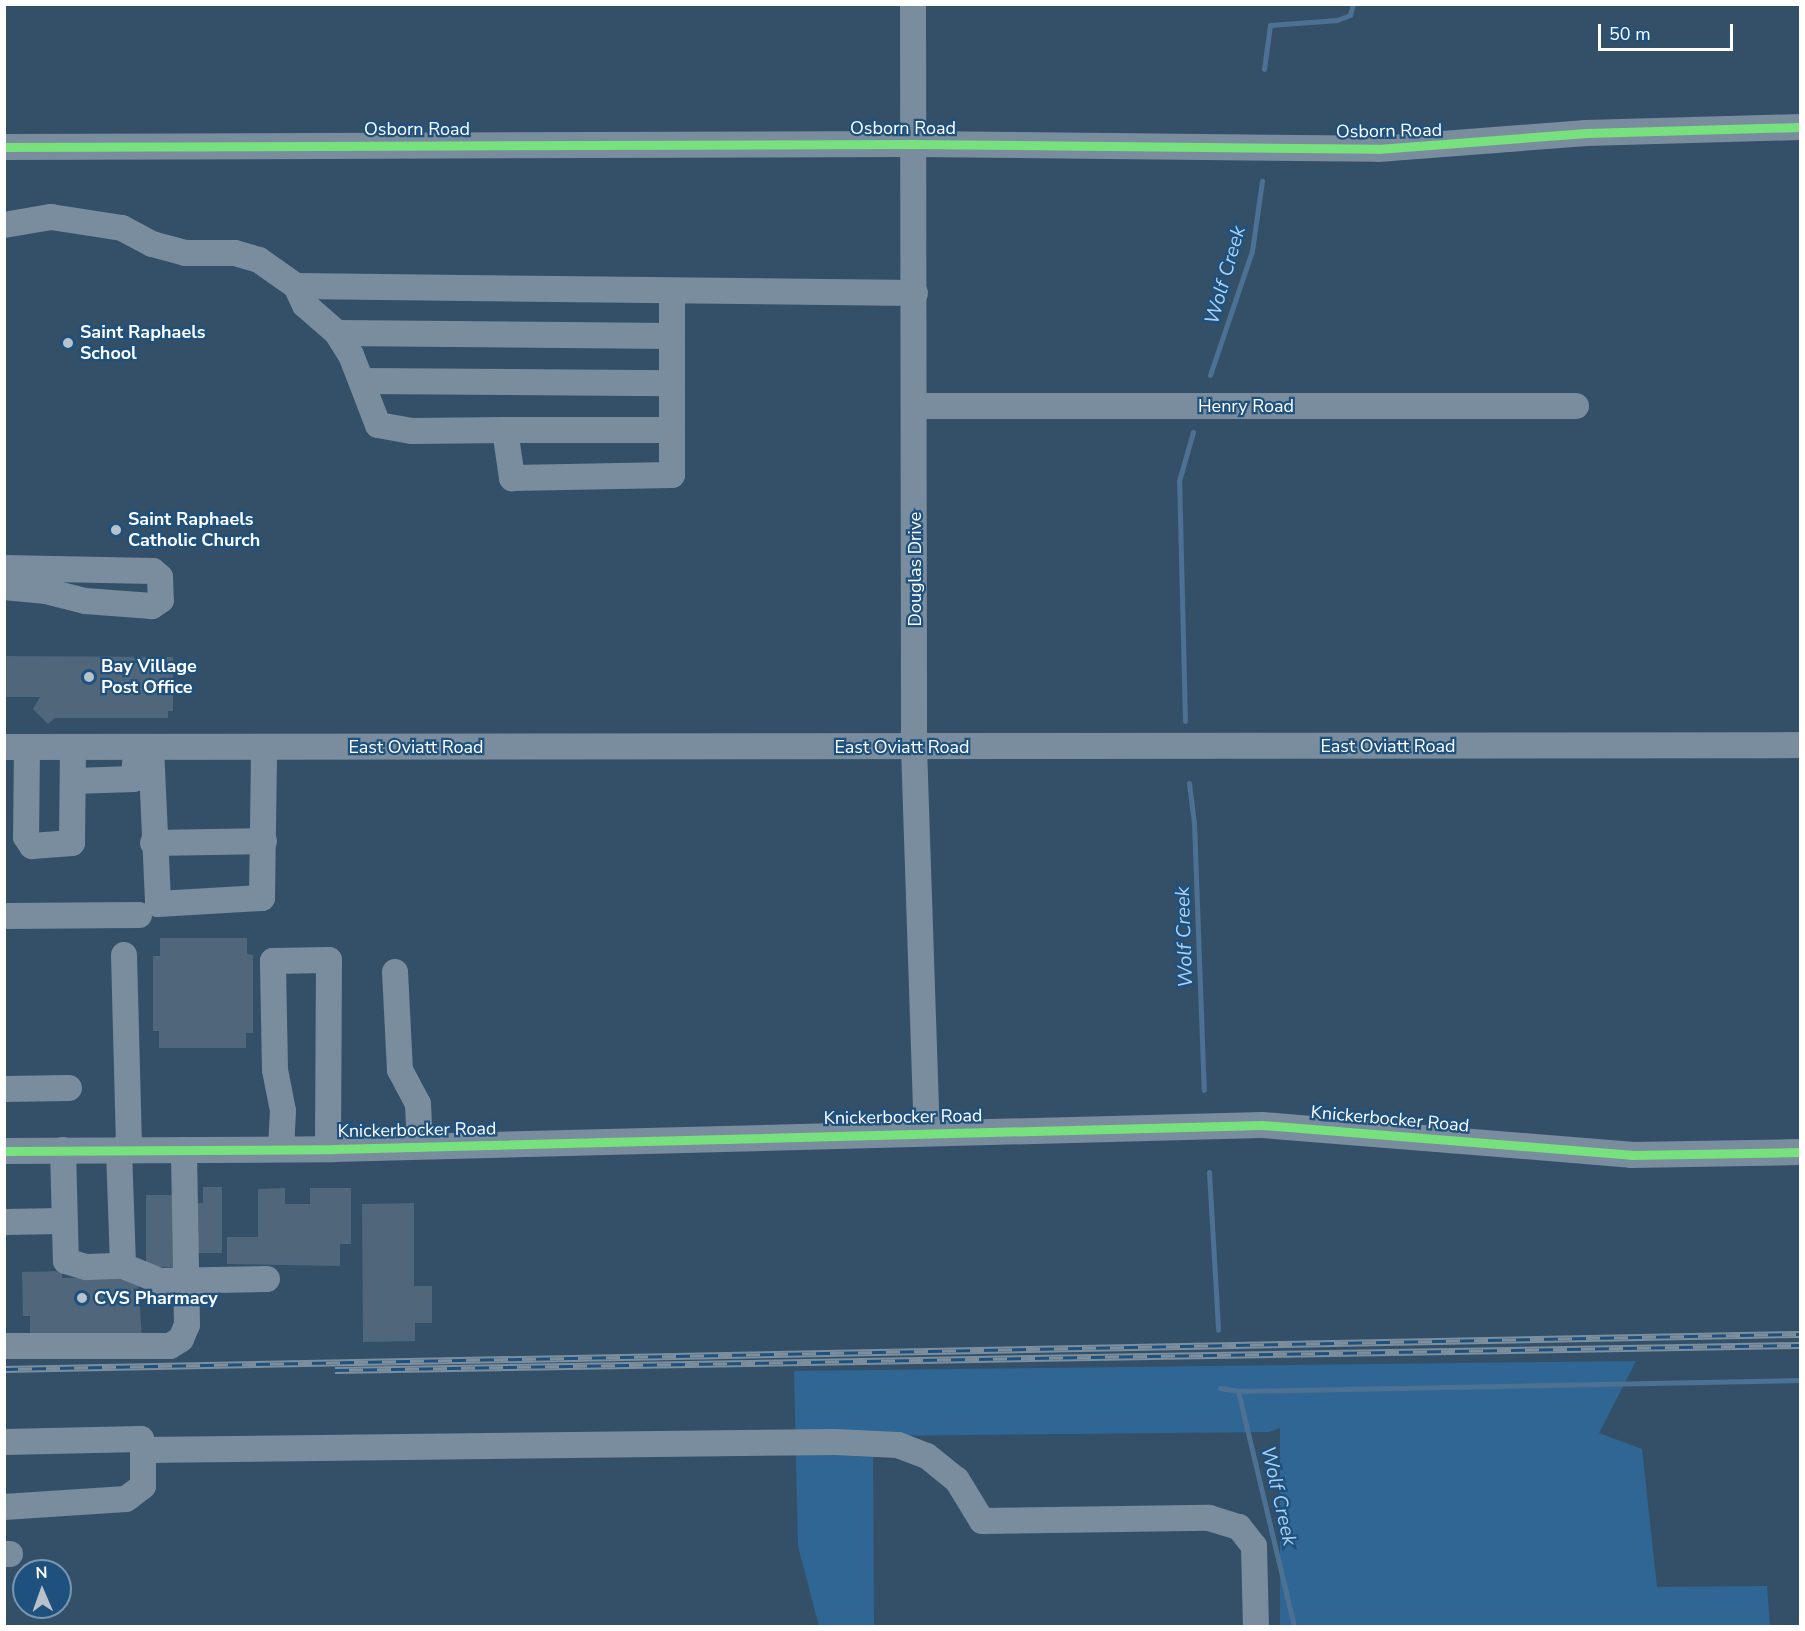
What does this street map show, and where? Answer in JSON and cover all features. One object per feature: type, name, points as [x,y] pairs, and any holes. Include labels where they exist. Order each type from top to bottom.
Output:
[{"type":"street","name":"Douglas Drive","points":[[913,4],[916,406],[914,747],[927,1133]]},
{"type":"street","name":"Osborn Road","points":[[4,147],[913,144],[1378,149],[1448,146],[1586,133],[1800,127]]},
{"type":"street","points":[[4,225],[51,217],[122,228],[152,244],[184,254],[235,253],[259,260],[296,286],[305,305],[337,333],[362,381],[378,425],[412,432],[672,430]]},
{"type":"street","points":[[296,286],[915,293]]},
{"type":"street","points":[[506,430],[512,478],[672,476],[672,291]]},
{"type":"street","points":[[337,333],[672,336]]},
{"type":"street","points":[[362,381],[672,383]]},
{"type":"street","name":"Henry Road","points":[[916,406],[1576,406]]},
{"type":"street","points":[[4,568],[153,571],[160,577],[161,600],[152,606],[85,602],[46,591],[4,587]]},
{"type":"street","name":"East Oviatt Road","points":[[16,747],[1800,745]]},
{"type":"street","points":[[16,747],[27,843],[72,843],[73,747]]},
{"type":"street","points":[[73,782],[134,779],[144,747]]},
{"type":"street","points":[[144,747],[158,904],[262,898],[264,747]]},
{"type":"street","points":[[153,843],[264,841]]},
{"type":"street","points":[[4,916],[139,915]]},
{"type":"street","points":[[123,1266],[124,955]]},
{"type":"street","points":[[281,1149],[283,1111],[275,1070],[273,961],[329,960],[328,1149]]},
{"type":"street","points":[[395,972],[400,1070],[418,1104],[420,1146]]},
{"type":"street","points":[[4,1089],[69,1088]]},
{"type":"street","name":"Knickerbocker Road","points":[[4,1151],[328,1149],[1262,1125],[1630,1155],[1800,1152]]},
{"type":"street","points":[[63,1150],[63,1221],[66,1261],[86,1267],[123,1266],[160,1281],[267,1279]]},
{"type":"street","points":[[4,1346],[170,1346],[185,1335],[184,1150]]},
{"type":"street","points":[[4,1222],[63,1221]]},
{"type":"street","points":[[4,1442],[141,1439],[143,1450],[143,1486],[126,1499],[4,1507]]},
{"type":"street","points":[[143,1450],[835,1442],[898,1445],[927,1456],[957,1480],[982,1521],[1209,1518],[1239,1527],[1254,1546],[1256,1626]]},
{"type":"shaded area","points":[[1636,1361],[1599,1433],[1642,1449],[1657,1587],[1767,1586],[1770,1626],[1280,1626],[1280,1428],[1269,1432],[873,1436],[874,1626],[819,1626],[798,1546],[794,1371]]},
{"type":"building","name":"Bay Village Post Office","points":[[4,656],[173,657],[173,711],[168,711],[168,718],[55,718],[48,724],[33,709],[40,697],[4,697]]},
{"type":"building","points":[[160,938],[247,938],[247,954],[253,955],[253,1033],[246,1033],[246,1048],[159,1048],[159,1031],[153,1031],[153,956],[160,956]]},
{"type":"building","points":[[203,1187],[222,1187],[222,1253],[193,1253],[193,1203],[203,1203]]},
{"type":"building","points":[[285,1188],[285,1204],[310,1204],[310,1188],[351,1188],[351,1244],[340,1244],[340,1266],[227,1264],[227,1237],[258,1237],[258,1189]]},
{"type":"building","points":[[146,1195],[176,1195],[176,1267],[146,1267]]},
{"type":"building","points":[[414,1203],[414,1286],[432,1286],[432,1323],[415,1323],[415,1341],[363,1342],[362,1204]]},
{"type":"building","name":"CVS Pharmacy","points":[[62,1271],[62,1278],[138,1277],[142,1339],[30,1341],[30,1316],[23,1316],[22,1272]]},
{"type":"waterway","name":"Wolf Creek","points":[[1264,69],[1270,25],[1337,20],[1350,15],[1353,4]]},
{"type":"waterway","name":"Wolf Creek","points":[[1210,375],[1252,251],[1262,181]]},
{"type":"waterway","name":"Wolf Creek","points":[[1185,721],[1179,481],[1193,432]]},
{"type":"waterway","name":"Wolf Creek","points":[[1189,783],[1194,823],[1204,1090]]},
{"type":"waterway","name":"Wolf Creek","points":[[1209,1172],[1218,1330]]},
{"type":"waterway","points":[[1238,1391],[1800,1380]]},
{"type":"waterway","name":"Wolf Creek","points":[[1220,1388],[1238,1391],[1294,1626]]},
{"type":"railway","points":[[4,1369],[1800,1334]]},
{"type":"railway","points":[[335,1370],[1800,1345]]},
{"type":"cycle path","points":[[4,147],[913,144],[1378,149],[1586,133],[1800,127]]},
{"type":"cycle path","points":[[4,1151],[334,1149],[1262,1125],[1631,1155],[1800,1152]]},
{"type":"place","name":"Saint Raphaels School","points":[[68,343]]},
{"type":"place","name":"Saint Raphaels Catholic Church","points":[[116,530]]},
{"type":"place","name":"Bay Village Post Office","points":[[89,677]]},
{"type":"place","name":"CVS Pharmacy","points":[[82,1298]]}]
